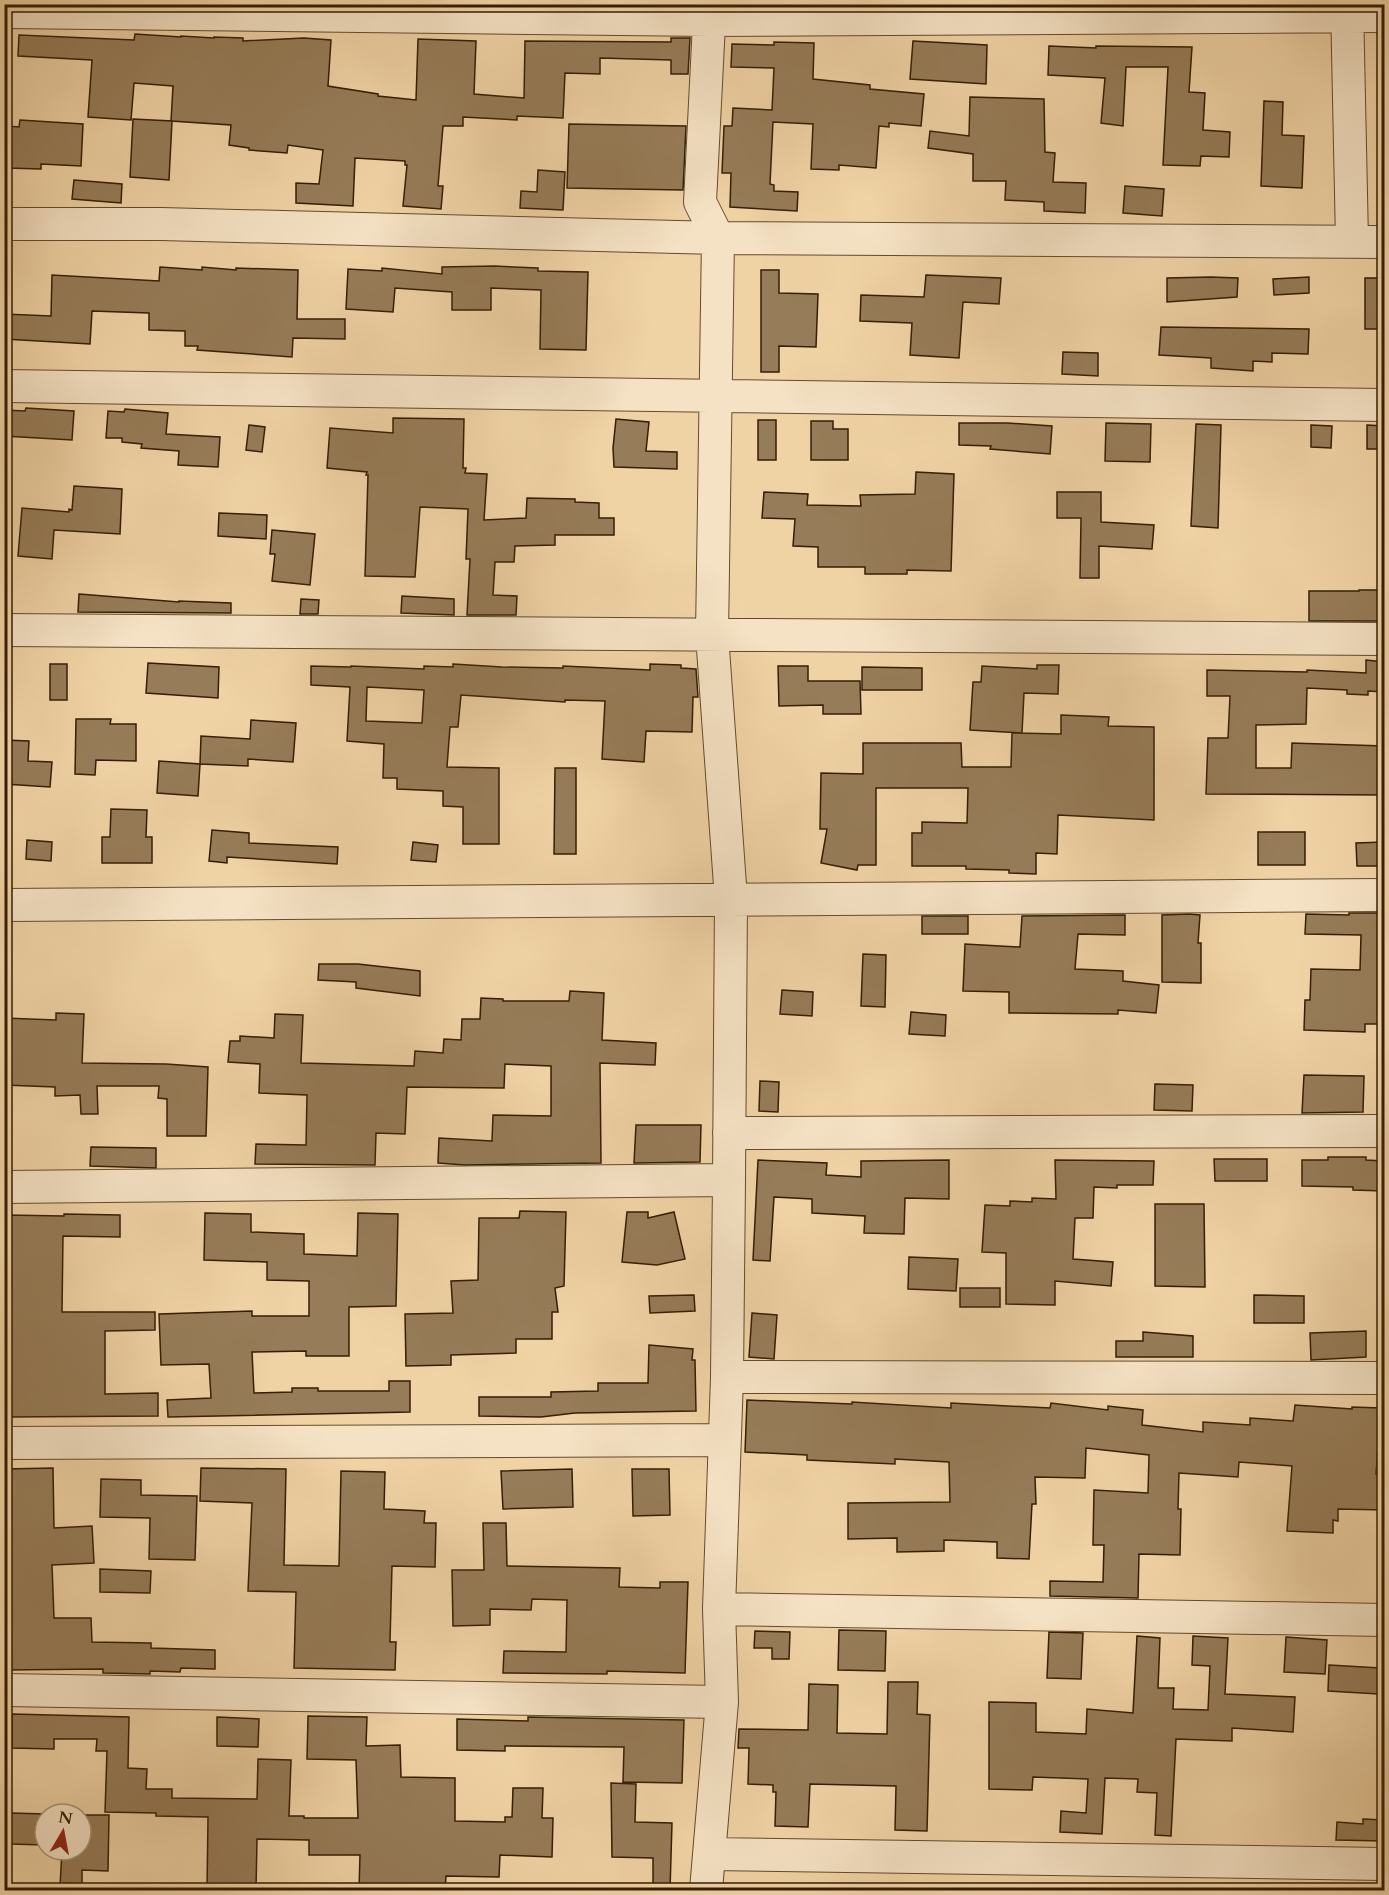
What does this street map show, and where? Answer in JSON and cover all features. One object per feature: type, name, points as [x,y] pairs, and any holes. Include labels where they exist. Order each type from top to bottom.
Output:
[{"type":"street","points":[[1347,10],[1352,241]]},
{"type":"street","points":[[4,12],[710,13],[1347,10],[1384,16]]},
{"type":"street","points":[[706,1890],[722,1702],[719,1609],[723,1440],[727,1377],[731,899],[712,634],[718,238],[700,202],[710,13]]},
{"type":"street","points":[[4,224],[161,225],[718,238],[1384,242]]},
{"type":"street","points":[[4,386],[1384,405]]},
{"type":"street","points":[[4,630],[1384,639]]},
{"type":"street","points":[[4,905],[1384,895]]},
{"type":"street","points":[[729,1133],[1384,1131]]},
{"type":"street","points":[[4,1187],[729,1180]]},
{"type":"street","points":[[727,1377],[1384,1378]]},
{"type":"street","points":[[4,1443],[723,1440]]},
{"type":"street","points":[[719,1609],[1384,1620]]},
{"type":"street","points":[[4,1690],[722,1702]]},
{"type":"street","points":[[709,1854],[1384,1864]]},
{"type":"building","points":[[135,34],[243,38],[243,41],[304,38],[331,40],[328,86],[378,94],[378,96],[416,100],[418,39],[476,41],[474,94],[524,98],[525,41],[671,42],[671,38],[690,38],[688,74],[671,74],[671,60],[600,58],[600,74],[565,73],[563,118],[517,116],[517,120],[463,117],[463,126],[443,126],[438,186],[443,186],[441,209],[403,206],[407,165],[405,161],[355,158],[353,206],[296,203],[296,183],[319,184],[323,150],[288,145],[287,153],[249,150],[249,148],[229,145],[231,125],[171,121],[173,86],[134,83],[131,120],[88,117],[92,60],[18,56],[19,35],[134,40]]},
{"type":"building","points":[[913,41],[987,45],[986,84],[910,79]]},
{"type":"building","points":[[774,42],[814,43],[813,79],[870,85],[870,89],[924,94],[921,126],[889,123],[889,127],[879,126],[876,168],[839,165],[839,170],[811,169],[813,124],[773,122],[770,184],[774,185],[774,191],[798,192],[797,211],[730,207],[731,173],[722,173],[724,126],[732,126],[733,108],[772,110],[774,68],[731,67],[732,44],[774,45]]},
{"type":"building","points":[[1049,46],[1192,47],[1189,92],[1205,93],[1203,130],[1230,132],[1229,157],[1201,156],[1200,166],[1163,165],[1168,67],[1126,67],[1123,126],[1101,123],[1105,78],[1048,75]]},
{"type":"building","points":[[970,97],[1044,99],[1045,152],[1055,153],[1053,182],[1086,183],[1085,213],[1044,211],[1044,202],[1005,200],[1006,181],[973,181],[973,154],[928,148],[930,131],[969,136]]},
{"type":"building","points":[[1264,101],[1283,102],[1282,135],[1304,136],[1302,188],[1261,186]]},
{"type":"building","points":[[133,119],[172,121],[169,180],[130,177]]},
{"type":"building","points":[[20,120],[83,124],[81,166],[41,164],[41,169],[7,168],[8,126],[19,127]]},
{"type":"building","points":[[569,124],[686,126],[683,190],[567,188]]},
{"type":"building","points":[[538,170],[565,172],[563,210],[520,208],[521,191],[537,192]]},
{"type":"building","points":[[74,180],[122,184],[121,203],[72,199]]},
{"type":"building","points":[[1125,186],[1164,189],[1162,216],[1123,213]]},
{"type":"building","points":[[160,267],[202,270],[202,267],[236,270],[236,268],[298,270],[297,319],[345,319],[345,339],[293,338],[292,357],[197,350],[198,346],[185,346],[185,331],[149,330],[149,313],[92,311],[90,344],[4,339],[4,314],[51,316],[52,275],[159,281]]},
{"type":"building","points":[[442,267],[538,268],[538,271],[588,272],[586,350],[540,349],[541,290],[491,288],[491,310],[452,310],[452,292],[395,288],[393,312],[346,309],[348,269],[382,271],[382,268],[442,274]]},
{"type":"building","points":[[761,270],[779,270],[779,293],[818,294],[816,347],[779,346],[779,372],[761,372]]},
{"type":"building","points":[[926,275],[1001,278],[999,304],[963,302],[959,358],[910,355],[912,323],[860,321],[861,295],[924,297]]},
{"type":"building","points":[[1309,277],[1309,293],[1274,295],[1273,279]]},
{"type":"building","points":[[1167,278],[1238,278],[1237,297],[1167,302]]},
{"type":"building","points":[[1365,278],[1384,278],[1384,329],[1365,329]]},
{"type":"building","points":[[1161,327],[1309,329],[1308,354],[1272,353],[1272,362],[1253,361],[1253,371],[1211,368],[1211,358],[1159,355]]},
{"type":"building","points":[[1063,352],[1098,353],[1098,376],[1062,374]]},
{"type":"building","points":[[26,408],[74,411],[72,440],[4,436],[4,410],[25,411]]},
{"type":"building","points":[[125,409],[168,413],[166,434],[220,437],[218,467],[178,465],[179,451],[141,448],[142,444],[122,442],[122,438],[106,438],[108,411],[124,412]]},
{"type":"building","points":[[393,418],[464,419],[463,468],[466,468],[465,473],[487,474],[484,520],[526,518],[527,498],[575,499],[575,502],[599,503],[599,518],[614,518],[614,535],[555,535],[555,545],[515,546],[514,562],[495,562],[493,595],[517,596],[516,615],[467,615],[470,559],[466,559],[468,509],[420,507],[415,577],[365,576],[368,475],[366,475],[367,472],[327,468],[330,428],[393,433]]},
{"type":"building","points":[[616,419],[649,422],[646,451],[677,452],[677,469],[614,467]]},
{"type":"building","points":[[758,420],[776,420],[776,460],[758,460]]},
{"type":"building","points":[[811,421],[833,421],[833,429],[848,429],[848,460],[811,460]]},
{"type":"building","points":[[959,423],[1052,426],[1050,454],[990,449],[991,446],[959,445]]},
{"type":"building","points":[[1106,423],[1151,424],[1150,462],[1105,461]]},
{"type":"building","points":[[1196,424],[1221,425],[1218,528],[1191,526]]},
{"type":"building","points":[[249,425],[265,427],[262,452],[246,450]]},
{"type":"building","points":[[1311,425],[1332,426],[1331,448],[1311,447]]},
{"type":"building","points":[[1367,425],[1384,426],[1384,449],[1367,449]]},
{"type":"building","points":[[916,472],[954,474],[951,571],[907,570],[907,574],[865,574],[865,567],[818,567],[818,547],[793,546],[795,519],[762,518],[764,492],[808,494],[807,505],[861,506],[860,495],[915,494]]},
{"type":"building","points":[[74,486],[122,489],[120,534],[54,530],[52,559],[18,556],[22,508],[69,512],[69,509],[72,510]]},
{"type":"building","points":[[1057,492],[1101,492],[1101,522],[1154,525],[1152,549],[1099,546],[1099,578],[1080,578],[1081,518],[1057,518]]},
{"type":"building","points":[[219,513],[267,515],[266,539],[218,536]]},
{"type":"building","points":[[272,530],[315,534],[310,585],[272,581],[275,554],[270,554]]},
{"type":"building","points":[[1384,590],[1384,621],[1309,621],[1309,591]]},
{"type":"building","points":[[79,594],[179,602],[231,603],[231,613],[78,612]]},
{"type":"building","points":[[402,596],[454,599],[454,615],[401,613]]},
{"type":"building","points":[[301,599],[319,600],[318,614],[300,614]]},
{"type":"building","points":[[1366,660],[1384,662],[1384,692],[1368,691],[1368,695],[1347,694],[1347,690],[1307,688],[1306,724],[1256,725],[1256,768],[1291,768],[1292,743],[1384,746],[1384,795],[1206,794],[1208,738],[1228,738],[1230,696],[1207,696],[1207,670],[1307,672],[1307,670],[1366,673]]},
{"type":"building","points":[[148,663],[219,667],[218,698],[146,693]]},
{"type":"building","points":[[50,664],[67,664],[67,700],[50,700]]},
{"type":"building","points":[[453,664],[650,670],[650,664],[681,665],[681,668],[696,669],[698,697],[693,697],[692,732],[646,731],[644,762],[602,759],[605,701],[565,700],[565,702],[461,695],[458,727],[450,727],[447,767],[499,768],[499,844],[463,844],[463,807],[443,806],[443,791],[397,789],[397,778],[383,778],[384,744],[347,741],[350,687],[311,685],[311,666],[424,669],[424,666],[453,667]],"holes":[[[367,687],[424,690],[422,723],[366,721]]]},
{"type":"building","points":[[1037,665],[1059,665],[1058,694],[1024,693],[1022,733],[970,730],[973,682],[981,682],[982,666],[1037,669]]},
{"type":"building","points":[[778,666],[808,666],[808,681],[860,681],[861,714],[823,714],[823,705],[779,706]]},
{"type":"building","points":[[862,667],[922,668],[922,690],[862,690]]},
{"type":"building","points":[[1061,715],[1109,717],[1108,726],[1154,727],[1154,820],[1058,815],[1057,854],[1036,853],[1036,874],[1009,873],[1009,870],[966,869],[966,866],[912,866],[912,833],[922,833],[922,822],[967,823],[968,788],[876,788],[876,865],[858,865],[857,870],[821,863],[827,829],[820,829],[821,773],[863,774],[863,743],[961,743],[962,767],[1011,767],[1012,733],[1061,734]]},
{"type":"building","points":[[76,719],[111,719],[110,724],[136,724],[136,761],[96,760],[95,775],[75,774]]},
{"type":"building","points":[[251,720],[296,723],[293,762],[248,759],[248,766],[200,764],[201,736],[250,739]]},
{"type":"building","points":[[4,740],[29,741],[28,761],[52,762],[50,787],[4,784]]},
{"type":"building","points":[[159,761],[200,764],[198,796],[157,793]]},
{"type":"building","points":[[555,768],[576,768],[576,854],[554,854]]},
{"type":"building","points":[[111,809],[147,810],[146,837],[152,837],[152,863],[102,863],[102,837],[110,837]]},
{"type":"building","points":[[212,830],[249,833],[249,843],[338,847],[337,864],[227,857],[227,863],[209,861]]},
{"type":"building","points":[[1258,832],[1305,832],[1305,865],[1258,865]]},
{"type":"building","points":[[27,840],[52,842],[51,861],[26,859]]},
{"type":"building","points":[[413,842],[438,845],[436,862],[411,860]]},
{"type":"building","points":[[1384,842],[1384,866],[1357,866],[1356,843]]},
{"type":"building","points":[[1349,913],[1384,913],[1384,1024],[1365,1024],[1365,1032],[1304,1030],[1305,1000],[1310,1000],[1311,969],[1360,970],[1361,935],[1305,934],[1306,914],[1349,915]]},
{"type":"building","points":[[1125,915],[1125,935],[1078,934],[1075,969],[1123,971],[1123,981],[1159,985],[1156,1013],[1118,1010],[1118,1014],[1009,1013],[1009,992],[963,991],[965,944],[1020,947],[1022,916]]},
{"type":"building","points":[[1162,915],[1200,915],[1198,943],[1201,943],[1201,983],[1162,982]]},
{"type":"building","points":[[922,916],[968,916],[968,934],[922,934]]},
{"type":"building","points":[[863,954],[886,955],[885,1007],[861,1006]]},
{"type":"building","points":[[319,964],[358,964],[420,971],[420,996],[356,988],[356,982],[318,980]]},
{"type":"building","points":[[782,990],[813,992],[812,1016],[780,1014]]},
{"type":"building","points":[[570,991],[604,993],[602,1040],[656,1043],[655,1065],[600,1063],[601,1163],[465,1165],[438,1163],[439,1138],[492,1141],[493,1115],[551,1116],[551,1066],[505,1064],[504,1088],[407,1087],[405,1134],[376,1133],[375,1165],[255,1164],[256,1144],[306,1145],[307,1095],[259,1093],[260,1064],[228,1062],[230,1041],[240,1041],[240,1036],[274,1038],[275,1014],[303,1015],[301,1063],[414,1066],[415,1051],[443,1053],[444,1039],[461,1040],[462,1019],[480,1019],[481,998],[503,999],[503,1001],[569,1001]]},
{"type":"building","points":[[911,1012],[946,1015],[945,1036],[909,1034]]},
{"type":"building","points":[[56,1013],[84,1014],[82,1063],[208,1067],[206,1136],[167,1136],[167,1099],[158,1098],[159,1086],[97,1086],[98,1114],[81,1114],[80,1095],[55,1096],[55,1087],[4,1085],[4,1018],[56,1020]]},
{"type":"building","points":[[1304,1075],[1364,1076],[1363,1112],[1302,1113]]},
{"type":"building","points":[[760,1081],[779,1082],[778,1112],[759,1111]]},
{"type":"building","points":[[1155,1084],[1193,1085],[1192,1111],[1154,1110]]},
{"type":"building","points":[[636,1125],[701,1125],[700,1162],[634,1163]]},
{"type":"building","points":[[91,1147],[156,1148],[156,1168],[90,1166]]},
{"type":"building","points":[[1328,1157],[1366,1157],[1366,1160],[1384,1161],[1384,1191],[1353,1190],[1353,1187],[1302,1186],[1302,1160],[1328,1160]]},
{"type":"building","points":[[1214,1159],[1267,1159],[1267,1181],[1215,1181]]},
{"type":"building","points":[[758,1160],[827,1163],[826,1175],[861,1177],[861,1161],[949,1160],[949,1199],[905,1198],[904,1234],[864,1233],[865,1216],[812,1213],[812,1199],[774,1197],[770,1261],[753,1260]]},
{"type":"building","points":[[1055,1160],[1154,1161],[1153,1185],[1094,1187],[1093,1218],[1075,1218],[1073,1259],[1113,1262],[1111,1286],[1055,1281],[1055,1305],[1006,1304],[1006,1253],[982,1252],[985,1205],[1010,1206],[1010,1201],[1032,1202],[1032,1198],[1056,1199]]},
{"type":"building","points":[[1155,1204],[1204,1204],[1205,1287],[1155,1286]]},
{"type":"building","points":[[520,1211],[566,1212],[564,1286],[555,1288],[558,1312],[552,1312],[552,1339],[516,1339],[516,1353],[451,1355],[451,1365],[406,1366],[405,1314],[453,1313],[451,1281],[478,1280],[479,1218],[519,1218]]},
{"type":"building","points":[[627,1212],[648,1212],[648,1218],[674,1212],[685,1259],[657,1265],[622,1262]]},
{"type":"building","points":[[205,1213],[251,1214],[251,1232],[304,1234],[304,1254],[357,1256],[358,1213],[398,1214],[396,1306],[349,1307],[349,1356],[306,1356],[306,1351],[252,1352],[254,1393],[292,1392],[292,1388],[318,1388],[318,1391],[389,1391],[389,1381],[410,1381],[410,1412],[168,1417],[167,1400],[211,1398],[209,1364],[161,1365],[159,1314],[252,1311],[252,1316],[309,1316],[309,1281],[267,1280],[267,1262],[204,1260]]},
{"type":"building","points":[[64,1214],[120,1215],[120,1237],[63,1236],[62,1312],[155,1312],[155,1330],[105,1331],[105,1394],[158,1393],[158,1416],[4,1417],[4,1394],[10,1394],[10,1356],[4,1356],[7,1215],[64,1216]]},
{"type":"building","points":[[909,1257],[958,1259],[956,1291],[908,1289]]},
{"type":"building","points":[[960,1288],[1000,1288],[1000,1307],[960,1307]]},
{"type":"building","points":[[694,1295],[695,1311],[650,1313],[649,1296]]},
{"type":"building","points":[[1254,1295],[1304,1296],[1304,1323],[1254,1323]]},
{"type":"building","points":[[752,1313],[777,1315],[774,1359],[749,1357]]},
{"type":"building","points":[[1366,1331],[1366,1357],[1311,1360],[1310,1333]]},
{"type":"building","points":[[1143,1332],[1193,1336],[1193,1357],[1116,1357],[1116,1341],[1143,1341]]},
{"type":"building","points":[[649,1345],[693,1349],[696,1411],[575,1413],[541,1417],[479,1416],[479,1397],[551,1397],[551,1392],[598,1391],[598,1383],[648,1383]]},
{"type":"building","points":[[747,1400],[852,1404],[852,1402],[951,1408],[951,1403],[1050,1408],[1051,1403],[1108,1410],[1108,1406],[1143,1410],[1142,1425],[1203,1432],[1203,1422],[1250,1425],[1250,1418],[1293,1421],[1295,1405],[1352,1409],[1352,1407],[1381,1408],[1376,1474],[1384,1474],[1384,1510],[1338,1509],[1338,1521],[1333,1520],[1333,1533],[1287,1531],[1292,1466],[1239,1462],[1238,1477],[1179,1473],[1180,1555],[1139,1554],[1138,1598],[1050,1596],[1050,1581],[1103,1582],[1104,1545],[1093,1545],[1094,1490],[1148,1493],[1149,1455],[1086,1448],[1085,1478],[1035,1477],[1036,1504],[1032,1504],[1029,1559],[997,1558],[997,1542],[944,1540],[944,1551],[897,1552],[897,1538],[848,1539],[848,1503],[950,1502],[949,1462],[895,1459],[895,1464],[807,1460],[807,1455],[745,1452]]},
{"type":"building","points":[[53,1468],[54,1528],[92,1526],[94,1563],[52,1565],[54,1618],[91,1618],[92,1642],[151,1643],[151,1648],[215,1650],[215,1669],[181,1668],[180,1672],[150,1671],[150,1674],[103,1673],[103,1669],[4,1670],[4,1469]]},
{"type":"building","points":[[201,1468],[286,1469],[284,1565],[339,1566],[341,1471],[385,1472],[384,1509],[425,1511],[424,1523],[436,1523],[435,1567],[392,1566],[390,1642],[396,1642],[395,1670],[294,1668],[296,1592],[248,1591],[252,1503],[200,1501]]},
{"type":"building","points":[[572,1469],[573,1507],[503,1509],[501,1471]]},
{"type":"building","points":[[632,1469],[669,1469],[670,1515],[633,1516]]},
{"type":"building","points":[[101,1479],[141,1480],[141,1495],[197,1496],[195,1560],[149,1559],[150,1518],[100,1517]]},
{"type":"building","points":[[483,1523],[506,1523],[507,1566],[620,1568],[619,1587],[660,1588],[660,1582],[688,1582],[685,1673],[607,1671],[607,1674],[503,1673],[504,1651],[566,1652],[567,1600],[532,1599],[531,1610],[490,1609],[490,1625],[453,1626],[452,1570],[484,1570]]},
{"type":"building","points":[[100,1569],[151,1571],[150,1593],[100,1592]]},
{"type":"building","points":[[839,1630],[886,1631],[885,1671],[838,1670]]},
{"type":"building","points":[[755,1631],[790,1632],[789,1659],[772,1659],[772,1648],[754,1648]]},
{"type":"building","points":[[1049,1632],[1083,1633],[1081,1679],[1047,1678]]},
{"type":"building","points":[[1137,1636],[1160,1638],[1158,1688],[1174,1688],[1173,1709],[1208,1710],[1210,1666],[1192,1665],[1193,1636],[1228,1638],[1225,1694],[1295,1697],[1293,1732],[1232,1728],[1232,1741],[1176,1739],[1171,1836],[1155,1835],[1157,1793],[1137,1792],[1138,1779],[1105,1778],[1102,1834],[1060,1832],[1061,1811],[1086,1813],[1088,1779],[1033,1777],[1032,1790],[989,1789],[989,1702],[1036,1703],[1036,1732],[1086,1734],[1087,1709],[1133,1713]]},
{"type":"building","points":[[1286,1637],[1327,1640],[1325,1674],[1284,1672]]},
{"type":"building","points":[[1329,1665],[1380,1668],[1378,1694],[1328,1691]]},
{"type":"building","points":[[888,1682],[918,1682],[917,1714],[930,1715],[927,1831],[895,1830],[896,1786],[810,1784],[808,1827],[775,1826],[776,1792],[773,1792],[773,1785],[748,1784],[749,1748],[738,1748],[739,1729],[808,1730],[809,1684],[838,1685],[837,1733],[887,1734]]},
{"type":"building","points":[[12,1714],[129,1717],[128,1768],[147,1769],[146,1789],[172,1789],[172,1798],[257,1799],[258,1759],[291,1760],[289,1816],[304,1816],[304,1818],[358,1818],[356,1760],[307,1759],[308,1716],[367,1717],[366,1746],[400,1745],[401,1777],[455,1778],[455,1821],[505,1822],[505,1817],[512,1817],[513,1788],[543,1788],[542,1818],[553,1818],[552,1857],[500,1855],[499,1877],[446,1876],[445,1890],[359,1890],[360,1855],[309,1855],[309,1840],[257,1839],[256,1890],[207,1890],[208,1817],[105,1812],[107,1751],[96,1751],[97,1739],[54,1739],[54,1749],[12,1748]]},
{"type":"building","points":[[217,1717],[259,1719],[258,1747],[217,1746]]},
{"type":"building","points":[[528,1717],[684,1720],[682,1783],[623,1782],[624,1747],[505,1746],[505,1751],[457,1750],[457,1719],[528,1721]]},
{"type":"building","points":[[611,1783],[636,1784],[635,1822],[672,1823],[670,1890],[653,1890],[653,1858],[612,1857]]},
{"type":"building","points":[[11,1813],[33,1814],[33,1845],[10,1844]]},
{"type":"building","points":[[93,1815],[109,1815],[108,1871],[82,1870],[82,1887],[60,1886],[61,1862],[93,1862]]},
{"type":"building","points":[[1363,1819],[1384,1820],[1384,1841],[1336,1840],[1337,1822],[1363,1824]]}]
